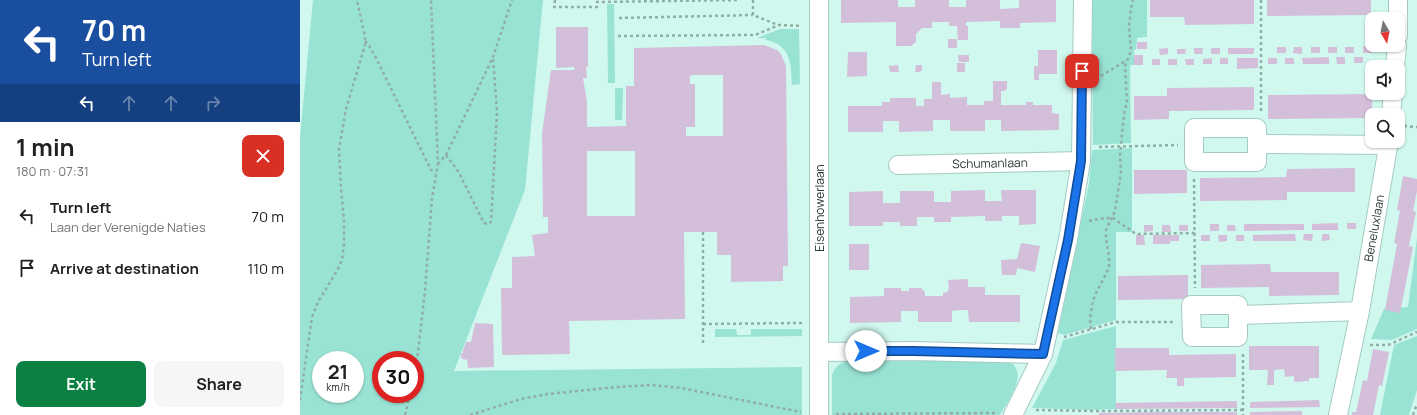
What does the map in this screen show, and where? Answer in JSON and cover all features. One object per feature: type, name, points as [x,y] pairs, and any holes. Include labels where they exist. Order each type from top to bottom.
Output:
[{"type":"street","name":"Eisenhowerlaan","points":[[819,0],[819,414]]},
{"type":"street","points":[[1013,414],[1043,354],[1071,224],[1081,154],[1083,0]]},
{"type":"street","points":[[1398,0],[1398,12]]},
{"type":"street","name":"Beneluxlaan","points":[[1194,162],[1194,128],[1257,136],[1365,142]]},
{"type":"street","points":[[1194,162],[1257,162],[1257,136]]},
{"type":"street","name":"Beneluxlaan","points":[[1338,415],[1360,311],[1388,148]]},
{"type":"street","name":"Schumanlaan","points":[[898,165],[1081,154]]},
{"type":"street","points":[[1238,305],[1238,315],[1238,337],[1192,338],[1193,314],[1238,305]]},
{"type":"street","points":[[1238,315],[1360,311]]},
{"type":"street","points":[[819,352],[913,351],[1043,354]]},
{"type":"path","points":[[300,400],[312,317],[318,302],[342,260],[344,220],[339,149],[346,109],[365,45],[357,0]]},
{"type":"path","points":[[418,351],[425,291],[432,198],[438,164],[431,0]]},
{"type":"path","points":[[438,164],[446,155],[493,57],[512,0]]},
{"type":"path","points":[[554,0],[554,7],[597,7],[597,2],[740,0]]},
{"type":"path","points":[[753,0],[753,15]]},
{"type":"path","points":[[1091,329],[1090,319],[1094,295],[1109,266],[1106,230],[1115,212],[1121,170],[1120,164],[1124,114],[1127,102],[1125,66],[1131,48],[1129,26],[1130,8],[1133,0]]},
{"type":"path","points":[[1257,136],[1261,120],[1260,0]]},
{"type":"path","points":[[619,18],[753,15],[779,25],[819,27]]},
{"type":"path","points":[[618,36],[755,35],[779,25]]},
{"type":"path","points":[[365,41],[374,54],[431,170],[436,172]]},
{"type":"path","points":[[446,155],[458,172],[484,223],[488,224],[491,222],[497,112],[493,57]]},
{"type":"path","points":[[1082,85],[1091,83],[1104,73],[1127,60]]},
{"type":"path","points":[[1405,126],[1417,127]]},
{"type":"path","points":[[1081,154],[1122,146],[1194,144]]},
{"type":"path","points":[[1047,335],[1061,338],[1116,322],[1193,314],[1195,233],[1194,162]]},
{"type":"path","points":[[1071,224],[1113,218],[1136,234],[1195,233]]},
{"type":"path","points":[[703,232],[703,345]]},
{"type":"path","points":[[703,324],[819,323]]},
{"type":"path","points":[[1353,346],[1388,345],[1417,332]]},
{"type":"path","points":[[1238,337],[1242,338],[1243,415]]},
{"type":"path","points":[[470,415],[521,399],[548,394],[617,387],[652,386],[681,388],[780,408],[819,414],[1013,414],[1029,410],[1243,410]]},
{"type":"path","points":[[405,415],[408,403]]},
{"type":"path","points":[[1413,415],[1417,404]]},
{"type":"green space","points":[[313,0],[543,0],[525,190],[454,371],[802,367],[802,415],[300,415],[300,137]]},
{"type":"green space","points":[[1092,0],[1147,0],[1147,37],[1137,38],[1136,50],[1134,50],[1134,65],[1130,65],[1131,143],[1093,145]]},
{"type":"green space","points":[[607,4],[614,4],[615,83],[608,83]]},
{"type":"green space","points":[[780,29],[799,29],[800,84],[792,85],[790,62],[785,51],[774,42],[766,40],[765,38],[757,38]]},
{"type":"green space","points":[[615,88],[623,88],[622,120],[615,120]]},
{"type":"green space","points":[[1132,148],[1132,232],[1116,232],[1116,320],[1064,335],[1058,333],[1089,183],[1092,150]]},
{"type":"green space","points":[[1417,238],[1417,329],[1392,340],[1371,339],[1384,309],[1408,307]]},
{"type":"green space","points":[[1116,326],[1116,409],[1089,410],[1032,408],[1056,363],[1063,340]]},
{"type":"green space","points":[[715,329],[736,329],[737,335],[751,335],[751,329],[802,329],[802,336],[715,337]]},
{"type":"green space","points":[[1417,336],[1417,390],[1409,415],[1380,415],[1394,345]]},
{"type":"green space","points":[[854,359],[1008,360],[1014,366],[1018,379],[1012,394],[1000,415],[832,415],[832,375],[840,364]]},
{"type":"building","points":[[841,0],[898,0],[898,7],[915,7],[915,0],[949,0],[949,7],[966,7],[966,0],[1000,0],[1000,9],[1019,8],[1019,0],[1056,0],[1056,22],[1020,23],[1020,28],[1000,28],[1000,21],[966,22],[966,26],[968,26],[968,40],[958,40],[957,26],[949,26],[949,22],[932,22],[932,28],[922,28],[916,34],[916,42],[911,46],[896,46],[896,22],[841,23]]},
{"type":"building","points":[[1150,0],[1254,0],[1254,24],[1185,25],[1184,17],[1150,17]]},
{"type":"building","points":[[1267,0],[1371,0],[1371,12],[1365,12],[1365,15],[1267,16]]},
{"type":"building","points":[[556,27],[588,27],[588,67],[586,67],[587,78],[583,78],[587,101],[587,127],[626,126],[626,86],[634,86],[634,48],[764,45],[777,50],[781,54],[786,66],[788,266],[783,266],[783,281],[731,282],[731,255],[717,255],[717,232],[684,232],[685,319],[569,321],[570,354],[502,355],[501,288],[512,288],[512,257],[535,256],[532,235],[548,233],[548,217],[543,217],[542,133],[551,70],[574,70],[574,67],[556,68]],"holes":[[[723,75],[723,136],[686,136],[686,127],[695,127],[695,84],[690,84],[690,76]],[[587,151],[635,151],[635,216],[587,216]]]},
{"type":"building","points":[[948,39],[957,39],[957,48],[948,48]]},
{"type":"building","points":[[1137,42],[1147,42],[1147,49],[1137,49]]},
{"type":"building","points":[[1363,46],[1365,46],[1365,52],[1372,52],[1372,53],[1363,53]]},
{"type":"building","points":[[1277,47],[1286,47],[1286,53],[1277,53]]},
{"type":"building","points":[[1294,47],[1302,47],[1302,54],[1293,53]]},
{"type":"building","points":[[1311,47],[1320,47],[1320,53],[1311,53]]},
{"type":"building","points":[[1328,47],[1337,47],[1337,53],[1328,53]]},
{"type":"building","points":[[1345,47],[1354,47],[1354,53],[1345,53]]},
{"type":"building","points":[[1168,48],[1168,54],[1160,55],[1159,49]]},
{"type":"building","points":[[1194,48],[1203,48],[1202,54],[1194,54]]},
{"type":"building","points":[[1211,48],[1220,48],[1220,54],[1211,54]]},
{"type":"building","points":[[1228,48],[1254,48],[1254,54],[1228,54]]},
{"type":"building","points":[[1177,49],[1186,49],[1185,54],[1177,54]]},
{"type":"building","points":[[1038,50],[1057,50],[1057,74],[1039,74],[1039,80],[1034,80],[1034,66],[1038,66]]},
{"type":"building","points":[[848,52],[867,52],[867,76],[847,77]]},
{"type":"building","points":[[958,55],[969,55],[969,62],[959,62]]},
{"type":"building","points":[[1134,55],[1143,55],[1143,65],[1134,65]]},
{"type":"building","points":[[1329,57],[1329,64],[1303,64],[1302,58]]},
{"type":"building","points":[[1336,57],[1345,57],[1345,64],[1337,64]]},
{"type":"building","points":[[1354,57],[1363,57],[1363,63],[1354,63]]},
{"type":"building","points":[[1212,58],[1212,64],[1203,64],[1203,59]]},
{"type":"building","points":[[1220,58],[1228,58],[1228,64],[1220,64]]},
{"type":"building","points":[[1237,58],[1258,58],[1258,68],[1237,69]]},
{"type":"building","points":[[1268,58],[1277,58],[1277,64],[1268,64]]},
{"type":"building","points":[[1285,58],[1294,58],[1294,64],[1285,64]]},
{"type":"building","points":[[1152,59],[1160,59],[1160,65],[1152,65]]},
{"type":"building","points":[[1168,59],[1177,59],[1177,65],[1168,65]]},
{"type":"building","points":[[1185,59],[1194,59],[1194,65],[1186,65]]},
{"type":"building","points":[[957,63],[965,63],[965,72],[957,72]]},
{"type":"building","points":[[898,65],[899,72],[890,72],[889,66]]},
{"type":"building","points":[[916,65],[922,65],[920,72],[915,72]]},
{"type":"building","points":[[993,81],[1007,81],[1007,89],[1001,91],[1001,105],[1026,105],[1026,102],[1033,102],[1033,105],[1052,105],[1052,113],[1059,114],[1059,130],[1001,131],[1001,120],[985,120],[985,131],[950,131],[950,120],[933,120],[933,131],[899,132],[899,121],[883,121],[883,132],[848,132],[848,106],[882,106],[882,102],[890,102],[890,98],[916,98],[916,106],[924,106],[924,99],[932,99],[932,82],[941,82],[941,95],[950,94],[950,98],[967,97],[967,105],[984,105],[984,101],[993,101]]},
{"type":"building","points":[[1254,87],[1254,110],[1169,111],[1169,119],[1134,120],[1134,96],[1167,96],[1167,88]]},
{"type":"building","points":[[1365,94],[1365,100],[1372,100],[1372,108],[1365,108],[1365,118],[1268,119],[1268,95]]},
{"type":"building","points":[[1355,168],[1355,192],[1287,192],[1287,200],[1200,201],[1200,178],[1286,177],[1287,169]]},
{"type":"building","points":[[1134,170],[1187,170],[1187,193],[1134,194]]},
{"type":"building","points":[[1403,176],[1417,179],[1417,191],[1413,211],[1416,212],[1409,246],[1413,247],[1400,313],[1385,310],[1397,244],[1394,243],[1400,211],[1397,210]]},
{"type":"building","points":[[985,190],[985,201],[1002,201],[1001,190],[1036,190],[1036,224],[1019,225],[1019,216],[1002,216],[1002,221],[985,221],[985,216],[951,217],[951,222],[934,222],[934,217],[917,217],[917,226],[900,226],[900,222],[883,222],[883,226],[849,226],[849,192],[883,191],[883,203],[900,203],[900,191],[934,191],[934,202],[951,202],[951,191]]},
{"type":"building","points":[[1338,223],[1338,230],[1312,230],[1312,224]]},
{"type":"building","points":[[1347,223],[1356,223],[1356,229],[1347,229]]},
{"type":"building","points":[[1210,224],[1219,224],[1219,231],[1210,231]]},
{"type":"building","points":[[1244,224],[1304,224],[1304,230],[1244,231]]},
{"type":"building","points":[[1144,225],[1153,225],[1153,231],[1144,232]]},
{"type":"building","points":[[1162,225],[1170,225],[1171,232],[1162,232]]},
{"type":"building","points":[[1179,225],[1188,225],[1188,231],[1179,231]]},
{"type":"building","points":[[1227,225],[1235,225],[1236,231],[1227,231]]},
{"type":"building","points":[[1295,234],[1296,241],[1253,241],[1253,235]]},
{"type":"building","points":[[1304,234],[1313,234],[1312,241],[1303,240]]},
{"type":"building","points":[[1322,234],[1329,234],[1330,240],[1322,241]]},
{"type":"building","points":[[1136,235],[1144,235],[1145,245],[1136,245]]},
{"type":"building","points":[[1153,235],[1179,235],[1179,241],[1170,241],[1170,244],[1153,244]]},
{"type":"building","points":[[1201,235],[1210,235],[1210,241],[1201,241]]},
{"type":"building","points":[[1218,235],[1227,235],[1227,241],[1219,242]]},
{"type":"building","points":[[1236,235],[1244,235],[1244,241],[1236,241]]},
{"type":"building","points":[[1021,243],[1040,246],[1035,272],[1017,268],[1016,275],[1002,275],[1001,260],[1017,259]]},
{"type":"building","points":[[849,244],[869,244],[869,270],[849,270]]},
{"type":"building","points":[[1270,264],[1271,272],[1339,272],[1339,295],[1269,296],[1269,287],[1201,288],[1201,265]]},
{"type":"building","points":[[1188,275],[1188,299],[1118,300],[1118,276]]},
{"type":"building","points":[[968,279],[968,287],[985,287],[985,295],[1020,295],[1020,322],[969,322],[968,310],[960,310],[952,311],[952,322],[918,322],[918,311],[901,311],[901,322],[850,323],[850,297],[884,296],[884,288],[901,288],[901,291],[909,291],[909,288],[921,288],[925,292],[925,296],[943,296],[943,293],[947,292],[949,288],[948,280]]},
{"type":"building","points":[[475,323],[493,324],[494,367],[468,368],[467,359],[464,360],[461,357],[461,353],[463,353],[466,342],[471,342]]},
{"type":"building","points":[[1249,346],[1319,346],[1319,378],[1309,378],[1309,381],[1294,382],[1294,376],[1285,377],[1284,369],[1274,370],[1274,385],[1267,385],[1268,370],[1249,370]]},
{"type":"building","points":[[1115,348],[1169,348],[1169,355],[1236,354],[1236,377],[1184,378],[1184,386],[1177,386],[1177,378],[1166,378],[1167,370],[1115,371]]},
{"type":"building","points":[[1373,349],[1389,352],[1382,386],[1379,385],[1373,415],[1352,415],[1352,412],[1356,412],[1363,380],[1367,381]]},
{"type":"building","points":[[1319,400],[1320,407],[1250,408],[1250,402]]},
{"type":"building","points":[[1237,401],[1237,408],[1116,409],[1115,403]]},
{"type":"building","points":[[1302,411],[1302,415],[1250,415],[1250,412]]},
{"type":"building","points":[[1237,412],[1237,415],[1099,415],[1099,413]]},
{"type":"route","points":[[866,351],[1043,354],[1068,240],[1081,161],[1082,71]]}]
